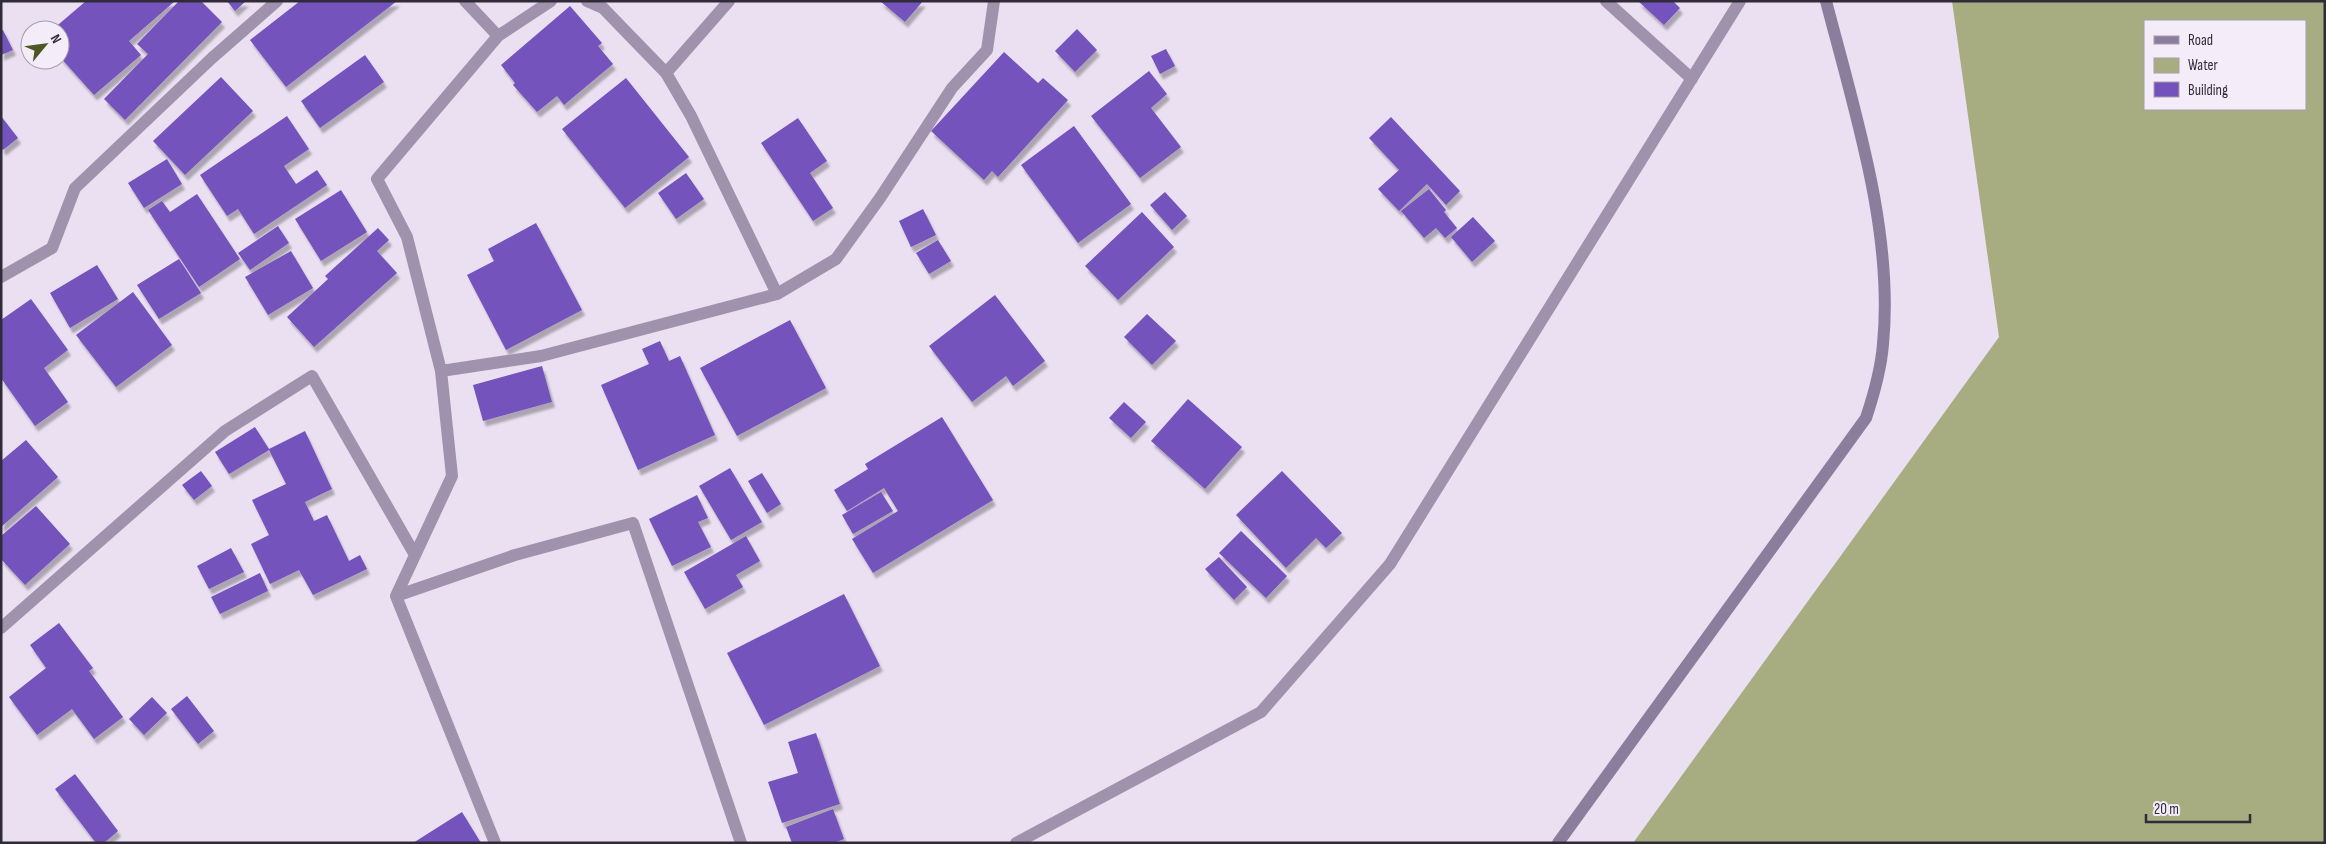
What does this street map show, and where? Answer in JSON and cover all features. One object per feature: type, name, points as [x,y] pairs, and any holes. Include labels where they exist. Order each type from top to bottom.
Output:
[{"type":"street","points":[[1,276],[52,248],[75,188],[212,58],[277,1]]},
{"type":"street","points":[[465,1],[498,36]]},
{"type":"street","points":[[495,843],[396,596],[452,476],[441,371],[407,237],[377,179],[498,36],[550,1]]},
{"type":"street","points":[[587,1],[602,8],[666,72],[691,116],[777,294]]},
{"type":"street","points":[[666,72],[729,1]]},
{"type":"street","points":[[441,371],[541,356],[777,294],[836,258],[880,198],[952,88],[987,50],[994,1]]},
{"type":"street","points":[[1606,1],[1692,79]]},
{"type":"street","points":[[1016,843],[1261,712],[1390,564],[1740,1]]},
{"type":"street","points":[[1558,843],[1866,418],[1877,383],[1884,344],[1884,262],[1865,153],[1826,1]]},
{"type":"street","points":[[1,628],[225,431],[312,376],[415,555]]},
{"type":"street","points":[[396,596],[515,555],[633,523],[741,843]]},
{"type":"water","points":[[1952,1],[2325,1],[2325,843],[1633,843],[1999,337]]},
{"type":"building","points":[[86,1],[175,1],[129,41],[141,55],[94,95],[70,68],[70,20],[64,20]]},
{"type":"building","points":[[179,1],[201,1],[222,22],[125,120],[104,99],[148,54],[137,44]]},
{"type":"building","points":[[227,1],[246,1],[235,11]]},
{"type":"building","points":[[300,1],[397,1],[286,87],[250,40]]},
{"type":"building","points":[[880,1],[923,1],[905,22]]},
{"type":"building","points":[[1638,1],[1673,1],[1680,8],[1664,25]]},
{"type":"building","points":[[570,6],[602,43],[598,46],[613,64],[564,105],[557,96],[537,112],[513,85],[515,83],[501,65]]},
{"type":"building","points":[[1077,29],[1097,50],[1075,72],[1055,51]]},
{"type":"building","points":[[1,30],[3,30],[13,50],[1,55]]},
{"type":"building","points":[[1166,49],[1175,66],[1160,74],[1151,56]]},
{"type":"building","points":[[1004,52],[1038,83],[1043,78],[1068,100],[998,177],[992,171],[984,180],[931,131]]},
{"type":"building","points":[[365,55],[384,82],[320,128],[301,101]]},
{"type":"building","points":[[1149,71],[1167,94],[1151,108],[1181,147],[1140,178],[1091,116]]},
{"type":"building","points":[[221,77],[253,111],[185,175],[153,141]]},
{"type":"building","points":[[626,78],[689,157],[625,208],[562,129]]},
{"type":"building","points":[[1,116],[18,138],[3,150],[1,147]]},
{"type":"building","points":[[287,116],[309,149],[284,166],[296,184],[317,170],[327,185],[254,234],[238,209],[227,216],[200,175]]},
{"type":"building","points":[[1391,117],[1460,191],[1446,205],[1427,184],[1399,211],[1378,189],[1399,170],[1369,138]]},
{"type":"building","points":[[798,118],[827,161],[810,173],[833,208],[813,221],[761,143]]},
{"type":"building","points":[[1074,126],[1131,204],[1078,243],[1021,165]]},
{"type":"building","points":[[167,159],[182,184],[144,208],[128,183]]},
{"type":"building","points":[[686,173],[704,199],[676,219],[658,193]]},
{"type":"building","points":[[1429,189],[1446,210],[1444,212],[1457,228],[1445,238],[1436,228],[1424,238],[1401,211]]},
{"type":"building","points":[[341,190],[367,232],[321,261],[295,219]]},
{"type":"building","points":[[1165,192],[1187,216],[1172,230],[1150,205]]},
{"type":"building","points":[[197,194],[240,259],[199,287],[148,210],[162,201],[170,212]]},
{"type":"building","points":[[923,209],[936,235],[911,247],[899,221]]},
{"type":"building","points":[[1142,212],[1174,247],[1118,300],[1085,266]]},
{"type":"building","points":[[1473,217],[1495,241],[1472,262],[1451,237]]},
{"type":"building","points":[[536,223],[582,310],[506,350],[467,275],[494,261],[488,249]]},
{"type":"building","points":[[278,226],[289,243],[250,270],[238,253]]},
{"type":"building","points":[[378,228],[389,240],[377,251],[397,273],[314,347],[287,317],[328,279],[325,276]]},
{"type":"building","points":[[938,240],[951,261],[929,274],[916,253]]},
{"type":"building","points":[[291,251],[313,288],[268,315],[245,277]]},
{"type":"building","points":[[179,259],[201,293],[159,319],[137,285]]},
{"type":"building","points":[[97,265],[118,299],[70,328],[50,293]]},
{"type":"building","points":[[133,292],[172,345],[116,387],[76,335]]},
{"type":"building","points":[[995,295],[1045,361],[1013,386],[1006,376],[972,402],[929,346]]},
{"type":"building","points":[[31,299],[68,350],[44,368],[68,402],[35,426],[1,378],[1,320]]},
{"type":"building","points":[[1147,314],[1176,341],[1152,365],[1124,337]]},
{"type":"building","points":[[790,320],[826,388],[737,436],[700,368]]},
{"type":"building","points":[[660,341],[669,361],[680,356],[715,435],[638,470],[601,385],[649,364],[642,349]]},
{"type":"building","points":[[542,366],[552,402],[483,421],[473,385]]},
{"type":"building","points":[[1188,399],[1242,447],[1205,489],[1151,441]]},
{"type":"building","points":[[1124,402],[1146,422],[1131,438],[1109,418]]},
{"type":"building","points":[[942,417],[993,500],[873,573],[852,539],[898,511],[884,488],[847,511],[834,490],[868,469],[865,464]]},
{"type":"building","points":[[255,427],[269,449],[305,431],[332,489],[305,502],[314,521],[327,515],[349,561],[360,555],[367,569],[313,595],[299,570],[270,584],[251,544],[269,535],[252,500],[286,484],[269,450],[229,474],[215,452]]},
{"type":"building","points":[[26,440],[58,477],[1,527],[1,461]]},
{"type":"building","points":[[730,468],[762,522],[731,540],[699,486]]},
{"type":"building","points":[[201,471],[212,486],[194,500],[182,485]]},
{"type":"building","points":[[1282,471],[1342,533],[1326,548],[1316,538],[1286,568],[1236,515]]},
{"type":"building","points":[[762,473],[781,504],[767,513],[748,481]]},
{"type":"building","points":[[881,492],[893,511],[853,534],[842,515]]},
{"type":"building","points":[[697,495],[708,518],[698,522],[711,547],[672,566],[649,519]]},
{"type":"building","points":[[36,506],[70,544],[25,585],[1,559],[1,536]]},
{"type":"building","points":[[1241,531],[1287,576],[1266,598],[1219,553]]},
{"type":"building","points":[[746,536],[760,561],[736,575],[743,587],[705,609],[684,572]]},
{"type":"building","points":[[231,548],[244,572],[209,589],[197,566]]},
{"type":"building","points":[[1219,557],[1247,587],[1234,600],[1205,569]]},
{"type":"building","points":[[260,573],[268,591],[220,614],[211,597]]},
{"type":"building","points":[[844,594],[880,666],[764,725],[727,653]]},
{"type":"building","points":[[59,623],[93,668],[89,671],[123,717],[94,739],[72,709],[37,735],[9,697],[46,668],[30,645]]},
{"type":"building","points":[[187,696],[214,731],[198,744],[171,709]]},
{"type":"building","points":[[152,697],[167,713],[144,735],[129,719]]},
{"type":"building","points":[[816,733],[840,804],[782,823],[768,782],[798,773],[788,742]]},
{"type":"building","points":[[75,774],[118,831],[104,843],[96,843],[55,789]]},
{"type":"building","points":[[833,809],[844,839],[834,843],[792,843],[786,827]]},
{"type":"building","points":[[462,812],[481,843],[413,843]]}]
